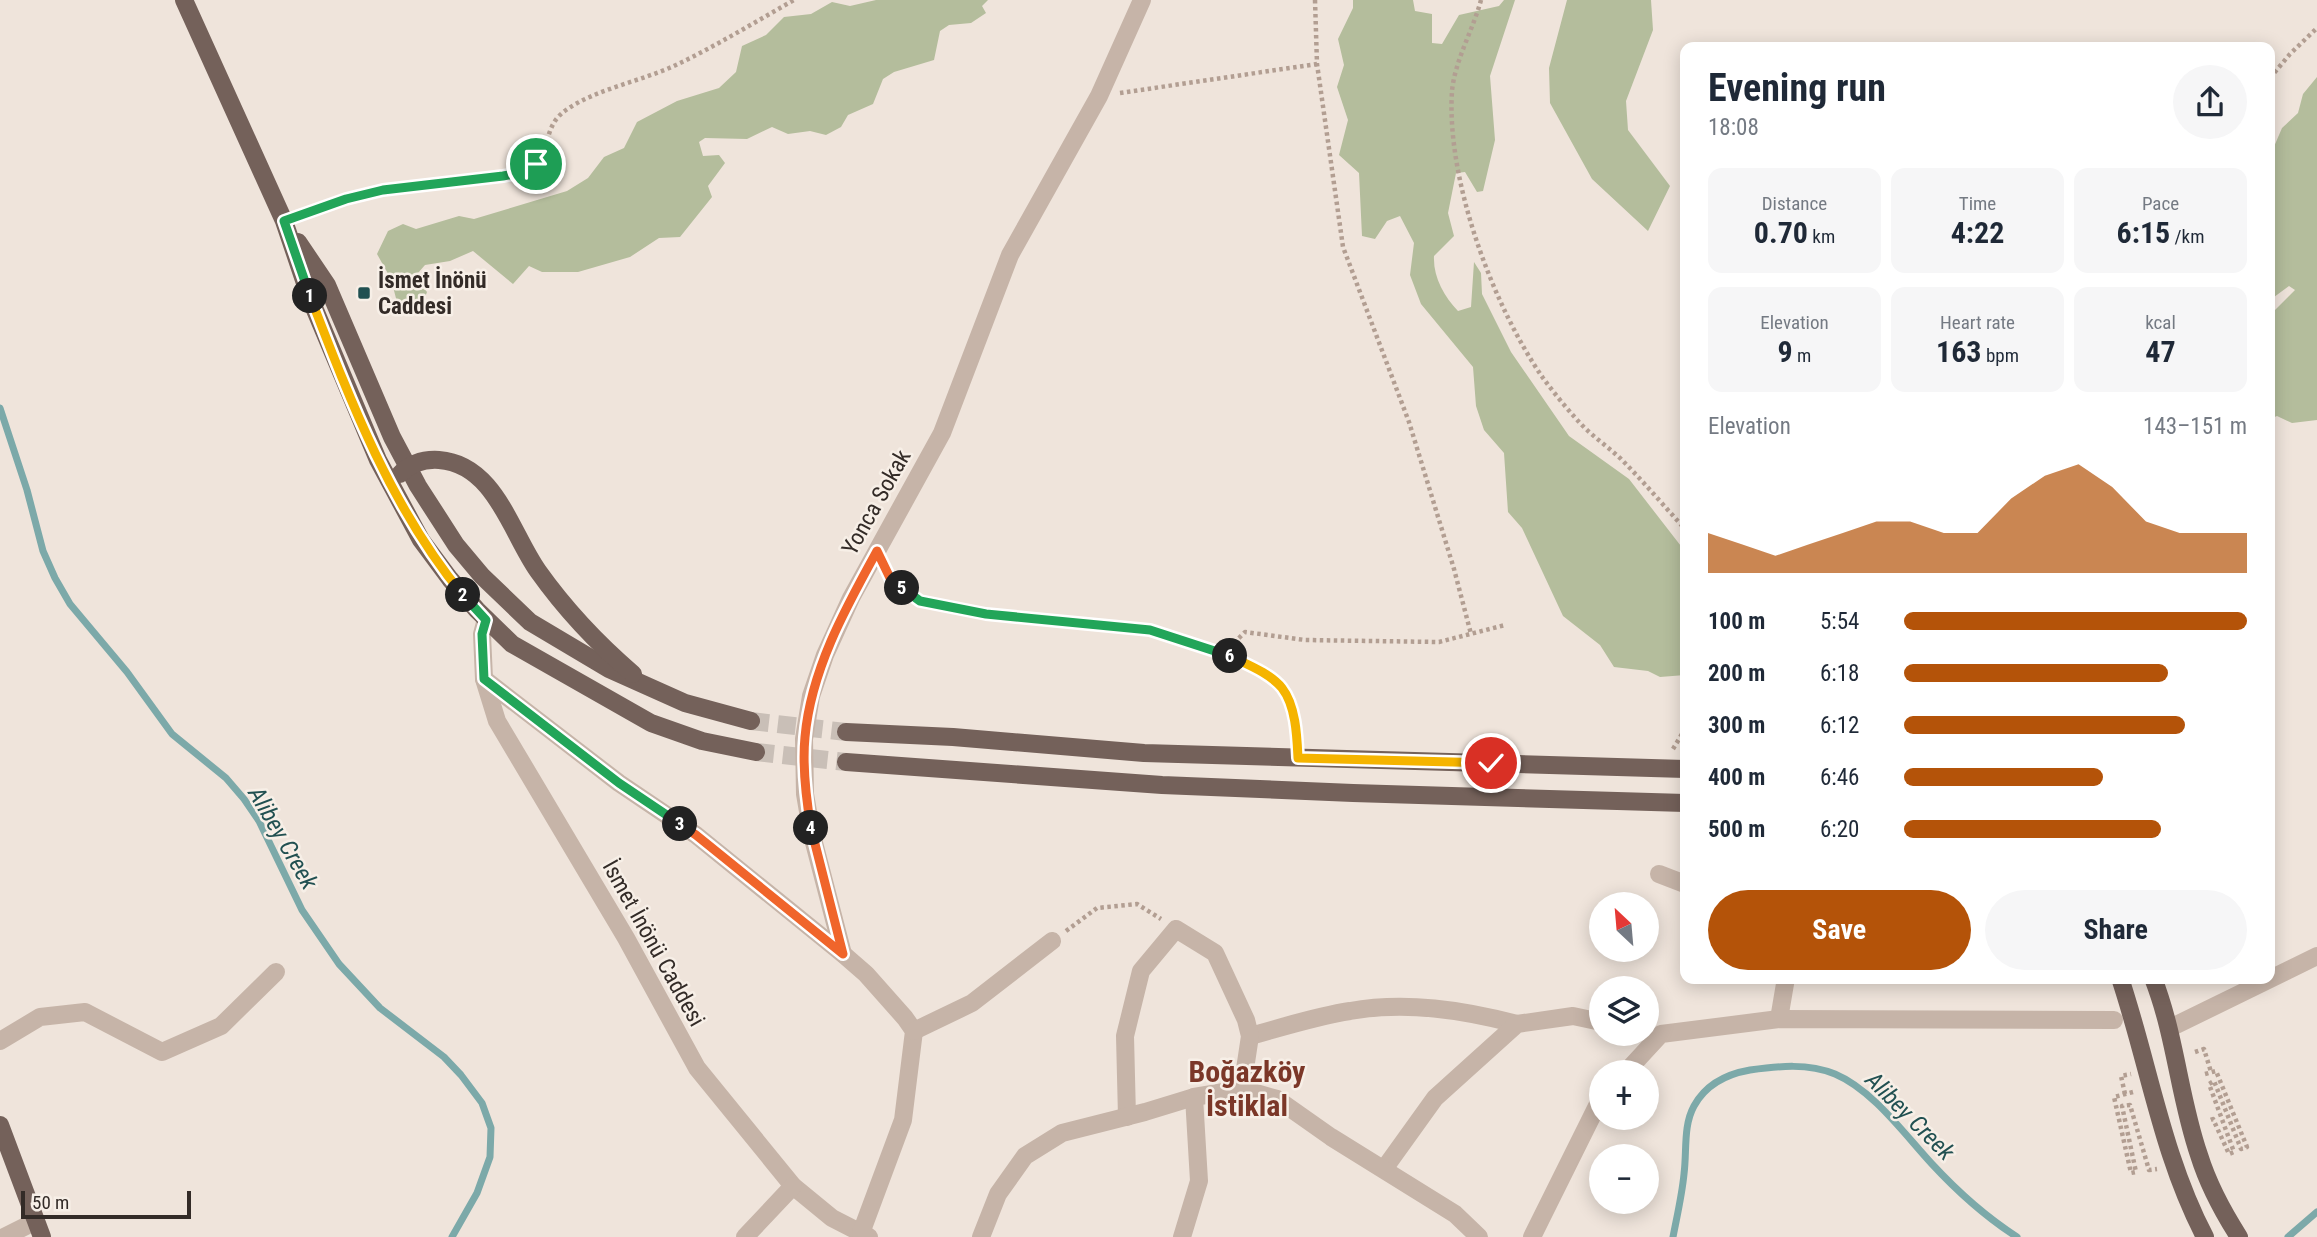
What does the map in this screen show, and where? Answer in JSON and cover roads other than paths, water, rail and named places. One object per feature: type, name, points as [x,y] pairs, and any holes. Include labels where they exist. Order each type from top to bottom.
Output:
[{"type":"main road","points":[[184,0],[284,221],[310,298],[377,460],[421,540],[450,579],[486,620],[512,644],[651,723],[702,741],[755,752]]},
{"type":"main road","points":[[284,221],[327,285],[407,467],[456,545],[496,590],[530,622],[609,669],[685,703],[751,721]]},
{"type":"main road","points":[[390,484],[407,467],[427,459],[452,461],[477,475],[499,502],[533,563],[560,598],[617,660],[650,688]]},
{"type":"main road","points":[[486,620],[496,590]]},
{"type":"main road","points":[[846,732],[978,739],[1144,753],[1680,769]]},
{"type":"main road","points":[[846,762],[1176,786],[1680,803]]},
{"type":"main road","points":[[2122,984],[2136,1024],[2161,1126],[2179,1182],[2203,1233]]},
{"type":"main road","points":[[2155,984],[2170,1028],[2199,1155],[2239,1237]]},
{"type":"main road","points":[[0,1125],[39,1229]]},
{"type":"street","name":"Yonca Sokak","points":[[843,954],[812,835],[806,794],[804,739],[811,696],[825,655],[851,598],[942,433],[1010,255],[1099,96],[1142,0]]},
{"type":"street","name":"İsmet İnönü Caddesi","points":[[486,620],[482,634],[484,679],[497,721],[626,938],[696,1068],[793,1186],[832,1218],[864,1236]]},
{"type":"street","points":[[484,679],[619,783],[696,835],[843,954],[866,974],[914,1031],[902,1120],[864,1236]]},
{"type":"street","points":[[1659,874],[1680,882]]},
{"type":"street","points":[[1127,1117],[1125,1036],[1141,971],[1176,929],[1215,953],[1246,1020],[1250,1036],[1241,1089]]},
{"type":"street","points":[[914,1031],[972,1003],[1052,942]]},
{"type":"street","points":[[2275,977],[2317,956]]},
{"type":"street","points":[[0,1041],[40,1017],[85,1012],[162,1052],[221,1026],[276,972]]},
{"type":"street","points":[[1779,1019],[1785,984]]},
{"type":"street","points":[[2170,1028],[2260,984]]},
{"type":"street","points":[[1250,1036],[1352,1010],[1411,1007],[1473,1013],[1517,1024],[1573,1016],[1589,1019]]},
{"type":"street","points":[[1659,1031],[1779,1019],[2114,1020]]},
{"type":"street","points":[[1384,1168],[1435,1098],[1517,1024]]},
{"type":"street","points":[[981,1237],[998,1194],[1025,1156],[1062,1133],[1194,1097],[1241,1089],[1277,1099],[1331,1137],[1455,1214],[1479,1237]]},
{"type":"street","points":[[1182,1237],[1199,1181],[1194,1097]]},
{"type":"street","points":[[1532,1237],[1589,1122]]},
{"type":"street","points":[[745,1237],[793,1186]]},
{"type":"street","points":[[4,1237],[39,1229]]},
{"type":"waterway","name":"Alibey Creek","points":[[0,408],[27,490],[43,551],[70,604],[127,672],[172,734],[226,778],[244,799],[259,821],[302,910],[339,964],[380,1008],[444,1057],[482,1103],[491,1128],[490,1157],[477,1193],[452,1237]]},
{"type":"waterway","name":"Alibey Creek","points":[[1673,1237],[1683,1182],[1688,1122],[1699,1098],[1718,1081],[1733,1074],[1793,1066],[1814,1068],[1849,1081],[1888,1114],[1962,1194],[2017,1237]]},
{"type":"waterway","name":"Alibey Creek","points":[[2288,1237],[2317,1212]]},
{"type":"tunnel","points":[[751,721],[846,732]]},
{"type":"tunnel","points":[[756,752],[846,762]]},
{"type":"place","name":"İsmet İnönü Caddesi","points":[[364,293]]},
{"type":"district","name":"Boğazköy İstiklal","points":[[1247,1089]]}]
